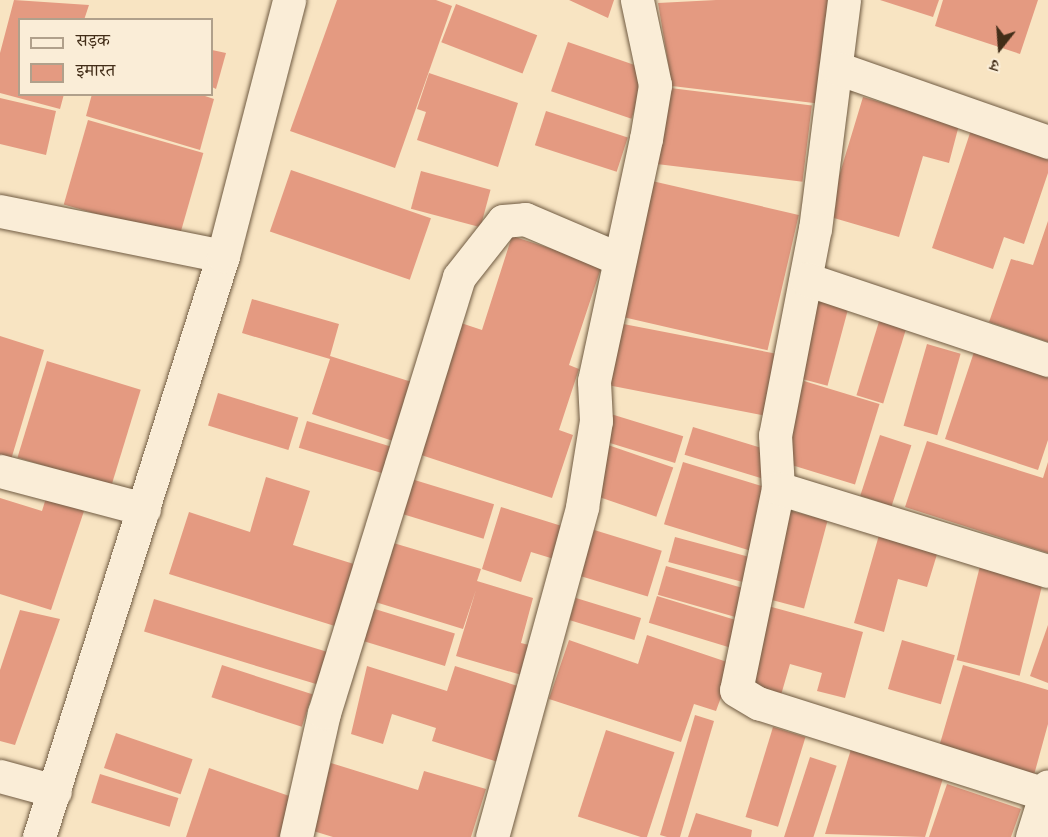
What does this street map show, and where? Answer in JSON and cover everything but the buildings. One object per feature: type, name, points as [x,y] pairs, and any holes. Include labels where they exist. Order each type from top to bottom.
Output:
[{"type":"street","points":[[39,837],[223,256],[289,0]]},
{"type":"street","points":[[492,837],[582,507],[596,421],[594,381],[617,258],[655,85],[637,0]]},
{"type":"street","points":[[844,0],[837,68],[806,279],[775,435],[778,488],[736,690],[758,703],[1047,790],[1032,837]]},
{"type":"street","points":[[837,68],[1048,142]]},
{"type":"street","points":[[0,211],[223,256]]},
{"type":"street","points":[[296,837],[324,713],[459,277],[503,221],[525,219],[617,258]]},
{"type":"street","points":[[806,279],[1048,360]]},
{"type":"street","points":[[0,471],[144,508]]},
{"type":"street","points":[[778,488],[1048,571]]},
{"type":"street","points":[[0,776],[55,791]]}]
